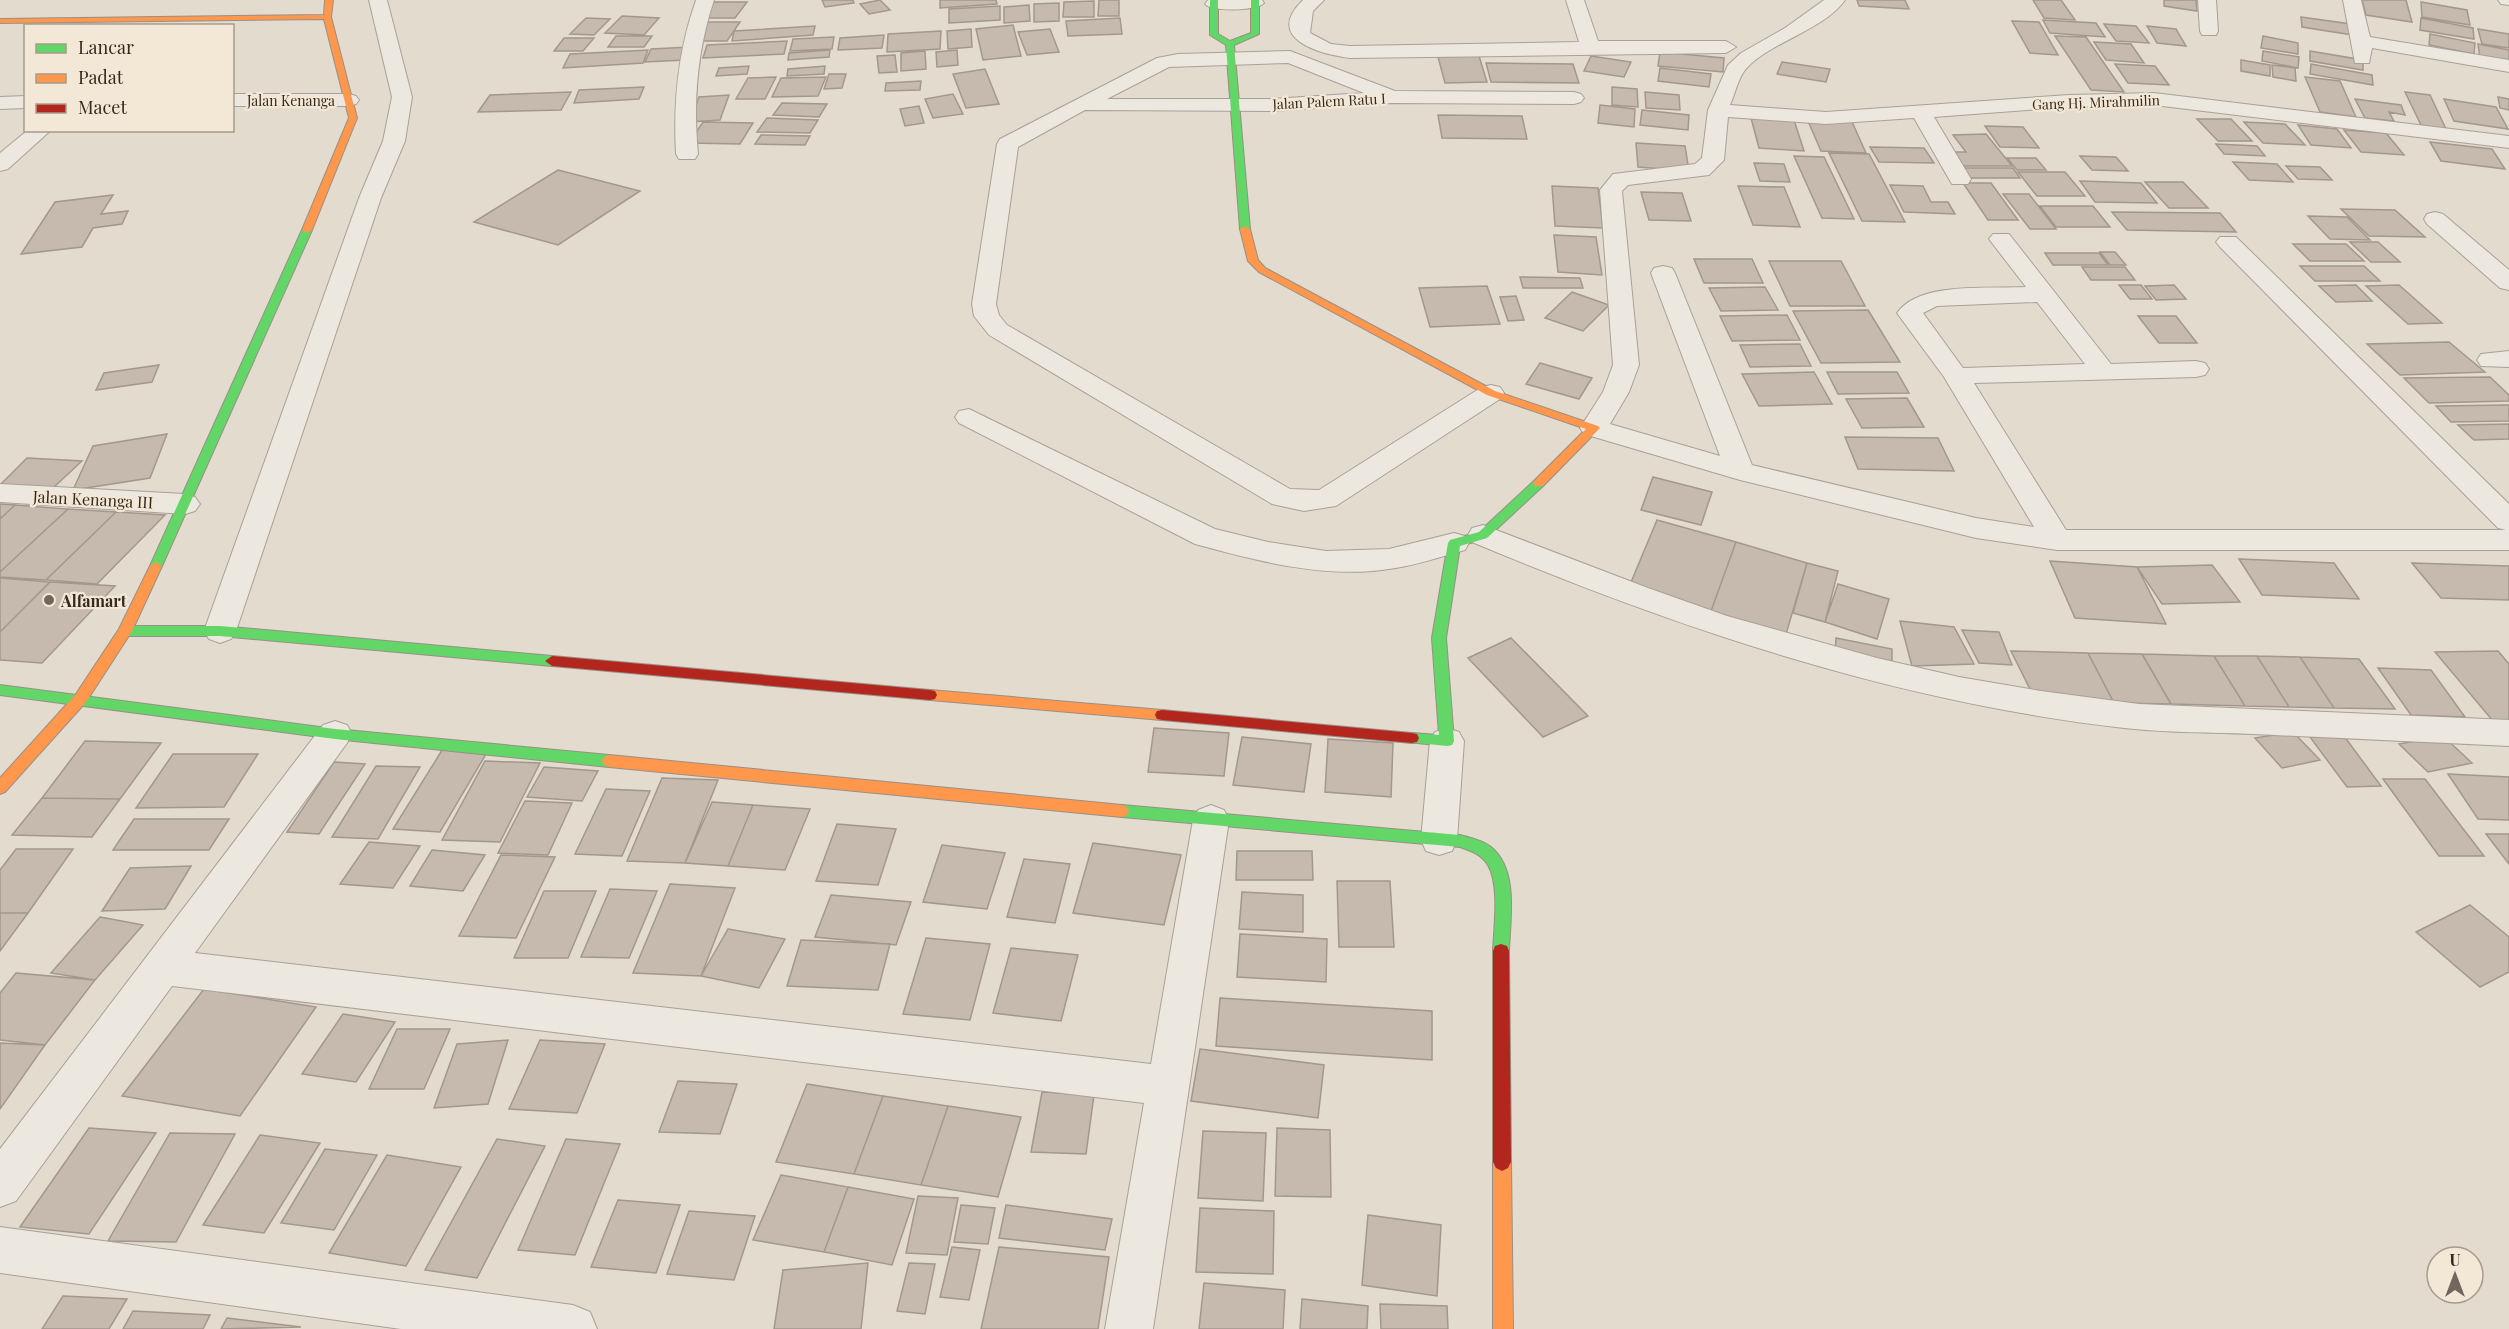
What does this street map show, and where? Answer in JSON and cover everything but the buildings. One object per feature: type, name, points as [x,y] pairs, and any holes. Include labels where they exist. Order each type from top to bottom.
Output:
[{"type":"street","points":[[0,788],[81,698],[125,632],[296,255],[349,129],[353,118],[327,17],[329,0]]},
{"type":"street","points":[[220,632],[370,198],[394,141],[402,97],[378,0]]},
{"type":"street","points":[[687,154],[683,95],[697,26],[705,0]]},
{"type":"street","points":[[1315,0],[1307,5],[1300,17],[1301,35],[1310,43],[1324,49],[1350,51],[1726,47]]},
{"type":"street","points":[[1575,0],[1590,47]]},
{"type":"street","points":[[1439,840],[1447,741],[1439,638],[1442,611],[1462,549],[1524,498],[1594,428],[1616,392],[1626,365],[1611,190],[1622,179],[1701,170],[1708,166],[1713,160],[1718,110],[1735,69],[1748,57],[1792,32],[1836,0]]},
{"type":"street","points":[[2207,0],[2209,31]]},
{"type":"street","points":[[2352,0],[2362,50],[2509,66]]},
{"type":"street","points":[[1230,52],[1254,34],[1255,2],[1214,2],[1214,35],[1230,52],[1245,229],[1253,261],[1262,270],[1491,393],[1594,428],[1740,471],[1976,528],[2057,540],[2509,540]]},
{"type":"street","points":[[0,21],[327,17]]},
{"type":"street","points":[[1392,97],[1290,57],[1230,52],[1164,62],[1084,105],[1021,135],[1008,144],[984,304],[987,316],[998,330],[1282,497],[1304,501],[1326,499],[1491,393]]},
{"type":"street","name":"Jalan Palem Ratu I","points":[[1084,105],[1236,105],[1392,97],[1574,98]]},
{"type":"street","name":"Gang Hj. Mirahmilin","points":[[1718,110],[1826,118],[2081,100],[2154,99],[2509,142]]},
{"type":"street","name":"Jalan Kenanga","points":[[234,100],[349,100]]},
{"type":"street","points":[[0,103],[24,102]]},
{"type":"street","points":[[1921,112],[1960,178]]},
{"type":"street","points":[[0,164],[39,132]]},
{"type":"street","points":[[2435,219],[2509,283]]},
{"type":"street","points":[[2001,239],[2104,372]]},
{"type":"street","points":[[2228,243],[2509,521]]},
{"type":"street","points":[[1663,273],[1740,471]]},
{"type":"street","points":[[2042,294],[1933,299],[1915,307],[1910,313],[1956,376],[2057,540]]},
{"type":"street","points":[[1956,376],[2196,369]]},
{"type":"street","points":[[969,417],[1206,537],[1268,552],[1326,561],[1389,559],[1462,549],[1561,568],[1721,625],[1902,678],[1986,696],[2124,716],[2509,733]]},
{"type":"street","name":"Jalan Kenanga III","points":[[0,493],[185,504]]},
{"type":"street","points":[[125,632],[220,632],[1447,741]]},
{"type":"street","points":[[0,690],[81,698],[335,734],[1211,820],[1460,841],[1486,849],[1496,862],[1501,877],[1503,1329]]},
{"type":"street","points":[[0,1185],[335,734]]},
{"type":"street","points":[[1129,1329],[1170,1086],[1211,820]]},
{"type":"street","points":[[163,967],[1170,1086]]},
{"type":"street","points":[[0,1250],[573,1329]]},
{"type":"traffic: fast","points":[[1214,0],[1214,35],[1230,44],[1255,34],[1255,0]]},
{"type":"traffic: fast","points":[[1230,44],[1245,229]]},
{"type":"traffic: fast","points":[[156,566],[307,230]]},
{"type":"traffic: fast","points":[[1412,738],[1447,741],[1439,638],[1454,543],[1483,535],[1539,483]]},
{"type":"traffic: fast","points":[[125,631],[220,631],[552,661]]},
{"type":"traffic: fast","points":[[0,690],[335,734],[609,761]]},
{"type":"traffic: fast","points":[[1122,811],[1460,841],[1474,845],[1486,852],[1498,871],[1502,898],[1501,951]]},
{"type":"traffic: slow","points":[[307,230],[353,118],[327,17],[329,0]]},
{"type":"traffic: slow","points":[[0,21],[327,17]]},
{"type":"traffic: slow","points":[[1245,229],[1253,261],[1262,270],[1491,393],[1594,428],[1539,483]]},
{"type":"traffic: slow","points":[[0,788],[81,698],[125,631],[156,566]]},
{"type":"traffic: slow","points":[[930,695],[1162,715]]},
{"type":"traffic: slow","points":[[609,761],[1122,811]]},
{"type":"traffic: slow","points":[[1502,1162],[1503,1329]]},
{"type":"traffic: jam","points":[[552,661],[930,695]]},
{"type":"traffic: jam","points":[[1162,715],[1412,738]]},
{"type":"traffic: jam","points":[[1501,951],[1502,1162]]},
{"type":"place","name":"Alfamart","points":[[49,600]]}]
